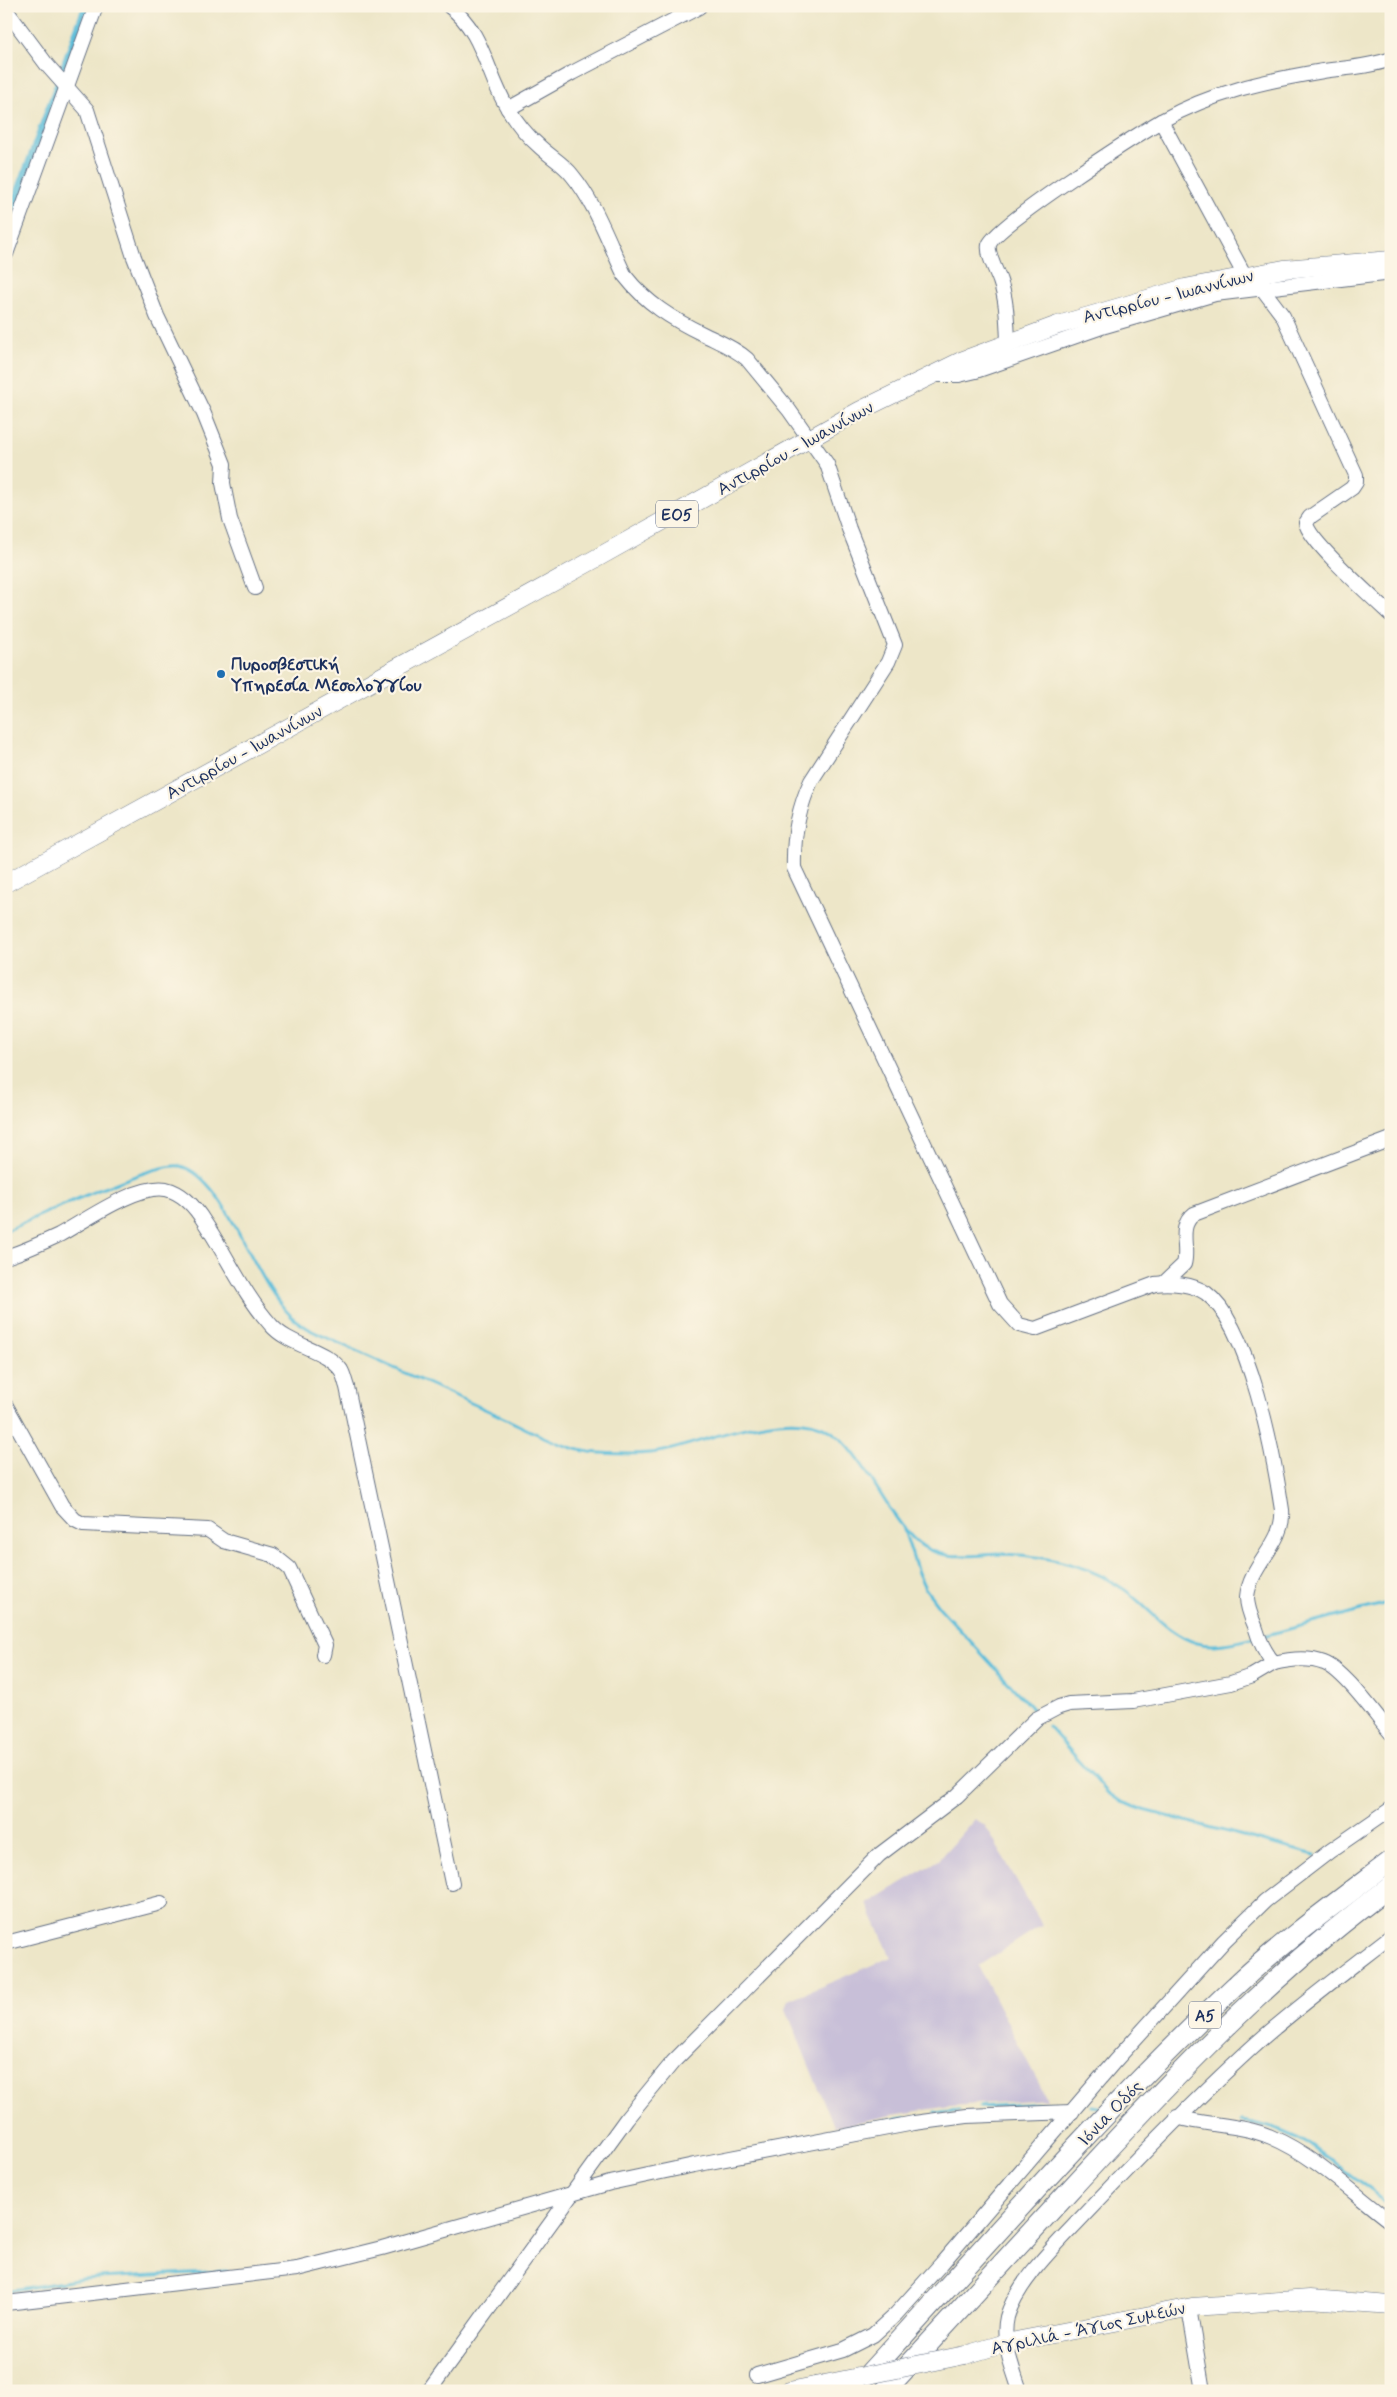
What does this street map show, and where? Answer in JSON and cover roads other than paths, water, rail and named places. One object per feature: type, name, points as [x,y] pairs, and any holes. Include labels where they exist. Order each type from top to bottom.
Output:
[{"type":"highway","name":"Ιόνια Οδός","points":[[853,2391],[1073,2152],[1203,2017],[1324,1911],[1391,1861]]},
{"type":"highway","name":"Ιόνια Οδός","points":[[885,2391],[1110,2147],[1234,2018],[1312,1947],[1391,1886]]},
{"type":"main road","name":"Αντιρρίου - Ιωαννίνων","points":[[6,883],[811,440],[859,411],[931,375],[1008,341],[1144,299],[1248,275],[1340,263],[1391,260]]},
{"type":"main road","name":"Αγριλιά - Άγιος Συμεών","points":[[789,2391],[965,2355],[1006,2343],[1188,2308],[1310,2299],[1391,2304]]},
{"type":"street","points":[[6,254],[96,6]]},
{"type":"street","points":[[449,6],[465,22],[482,46],[500,96],[508,109],[534,142],[564,166],[580,186],[625,276],[650,303],[683,324],[726,344],[747,359],[811,440],[831,473],[849,529],[895,645],[888,662],[811,781],[803,798],[795,830],[794,868],[1000,1304],[1014,1321],[1030,1329],[1041,1328],[1116,1297],[1166,1282],[1184,1264],[1185,1228],[1194,1214],[1391,1139]]},
{"type":"street","points":[[508,109],[698,7]]},
{"type":"street","points":[[6,10],[47,65],[87,110],[134,257],[157,316],[204,414],[224,464],[223,483],[230,519],[255,588]]},
{"type":"street","points":[[1008,341],[1006,306],[1001,283],[989,250],[991,242],[1006,225],[1161,120],[1196,103],[1227,91],[1314,73],[1364,66],[1391,59]]},
{"type":"street","points":[[1161,120],[1248,275],[1263,288],[1286,324],[1356,475],[1356,482],[1352,488],[1310,517],[1306,523],[1307,528],[1321,546],[1391,615]]},
{"type":"street","points":[[931,375],[959,375],[976,371],[1098,328],[1215,294],[1391,273]]},
{"type":"street","points":[[6,1257],[58,1235],[132,1196],[152,1189],[166,1190],[182,1196],[200,1215],[255,1305],[271,1326],[296,1344],[331,1360],[341,1370],[347,1387],[452,1883]]},
{"type":"street","points":[[1166,1282],[1203,1291],[1214,1302],[1235,1334],[1259,1402],[1276,1474],[1283,1519],[1281,1530],[1258,1568],[1247,1596],[1248,1606],[1261,1645],[1274,1663]]},
{"type":"street","points":[[6,1406],[62,1506],[75,1520],[95,1525],[208,1530],[224,1541],[273,1554],[285,1563],[324,1645],[323,1655]]},
{"type":"street","points":[[429,2391],[627,2118],[694,2038],[718,2017],[813,1919],[879,1855],[957,1796],[1036,1719],[1059,1706],[1133,1701],[1231,1683],[1252,1676],[1274,1663],[1308,1660],[1331,1666],[1346,1680],[1391,1733]]},
{"type":"street","points":[[757,2375],[843,2350],[872,2335],[896,2314],[1186,1982],[1258,1908],[1330,1851],[1391,1809]]},
{"type":"street","points":[[6,1942],[161,1903]]},
{"type":"street","points":[[1020,2391],[1006,2343],[1008,2316],[1015,2299],[1035,2271],[1075,2225],[1177,2118],[1259,2042],[1391,1936]]},
{"type":"street","points":[[6,2303],[297,2270],[382,2248],[571,2194],[694,2165],[914,2123],[967,2116],[1072,2112]]},
{"type":"street","points":[[1177,2118],[1240,2128],[1270,2136],[1318,2164],[1391,2222]]},
{"type":"street","points":[[1188,2308],[1204,2391]]},
{"type":"waterway","points":[[65,69],[88,6]]},
{"type":"waterway","points":[[6,231],[61,81]]},
{"type":"waterway","points":[[6,1231],[67,1203],[146,1172],[180,1166],[200,1177],[217,1196],[270,1289],[283,1308],[295,1320],[312,1331],[544,1437],[572,1448],[586,1451],[640,1454],[664,1451],[747,1427],[791,1421],[811,1423],[829,1430],[853,1452],[905,1530],[926,1549],[937,1553],[959,1556],[1004,1554],[1041,1558],[1083,1568],[1108,1579],[1125,1590],[1159,1620],[1187,1639],[1211,1645],[1255,1638]]},
{"type":"waterway","points":[[903,1527],[925,1588],[939,1607],[1037,1714]]},
{"type":"waterway","points":[[1263,1636],[1391,1602]]},
{"type":"waterway","points":[[1048,1726],[1107,1792],[1121,1802],[1144,1810],[1315,1855]]},
{"type":"waterway","points":[[980,2107],[1052,2103]]},
{"type":"waterway","points":[[1092,2106],[1099,2107]]},
{"type":"waterway","points":[[935,2113],[959,2110]]},
{"type":"waterway","points":[[861,2126],[904,2118]]},
{"type":"waterway","points":[[1241,2121],[1277,2130],[1310,2145],[1391,2205]]},
{"type":"waterway","points":[[6,2291],[82,2279],[226,2271]]},
{"type":"place","name":"Πυροσβεστική Υπηρεσία Μεσολογγίου","points":[[221,674]]}]
